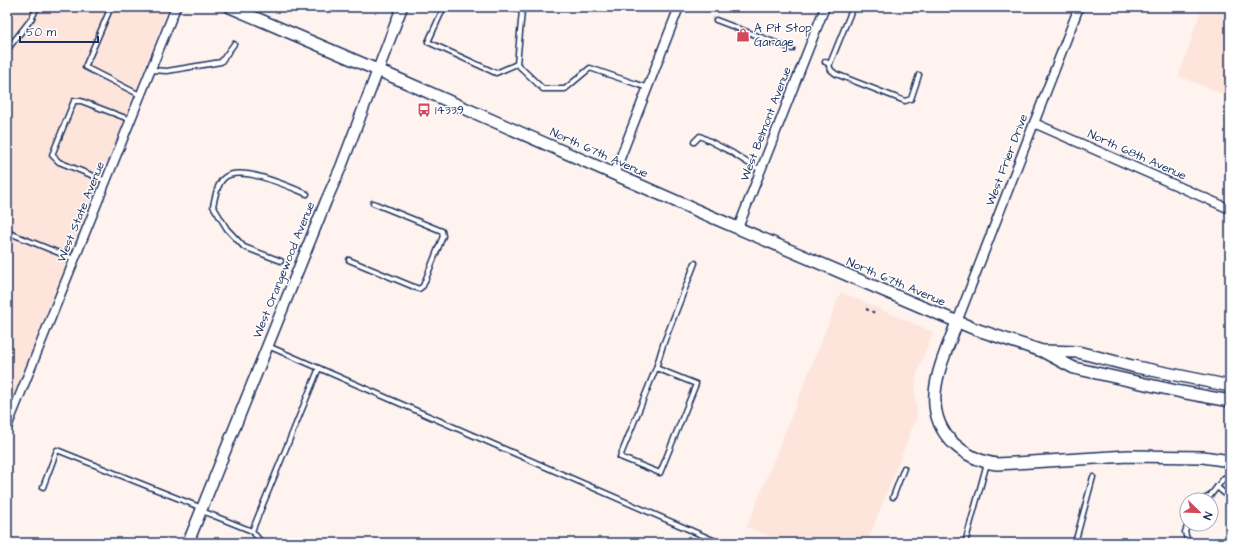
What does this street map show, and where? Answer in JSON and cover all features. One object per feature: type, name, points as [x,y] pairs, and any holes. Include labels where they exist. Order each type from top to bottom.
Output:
[{"type":"main road","name":"North 67th Avenue","points":[[230,7],[956,322],[1042,351],[1074,368],[1230,401]]},
{"type":"main road","points":[[956,322],[938,374],[934,398],[935,409],[939,422],[951,440],[967,454],[987,463],[1006,464],[1128,456],[1195,457],[1230,461]]},
{"type":"main road","name":"North 67th Avenue","points":[[1042,351],[1078,352],[1132,366],[1230,386]]},
{"type":"street","name":"West State Avenue","points":[[7,426],[176,7]]},
{"type":"street","name":"West Orangewood Avenue","points":[[188,543],[341,167],[379,71],[402,7]]},
{"type":"street","points":[[614,174],[679,7]]},
{"type":"street","name":"West Belmont Avenue","points":[[738,228],[825,7]]},
{"type":"street","name":"West Frier Drive","points":[[956,322],[1079,7]]},
{"type":"street","name":"North 68th Avenue","points":[[1034,123],[1230,209]]},
{"type":"lane","points":[[7,50],[32,18],[37,7]]},
{"type":"lane","points":[[111,7],[85,67],[141,95]]},
{"type":"lane","points":[[444,7],[428,42],[496,73],[517,64]]},
{"type":"lane","points":[[511,7],[522,12],[517,64]]},
{"type":"lane","points":[[829,66],[853,7]]},
{"type":"lane","points":[[716,20],[792,49]]},
{"type":"lane","points":[[151,70],[167,71],[221,62],[234,44]]},
{"type":"lane","points":[[825,62],[828,63],[831,70],[836,74],[905,101],[910,99],[919,75]]},
{"type":"lane","points":[[517,64],[543,89],[565,88],[590,68],[648,88]]},
{"type":"lane","points":[[106,181],[59,162],[52,155],[74,101],[81,100],[131,120]]},
{"type":"lane","points":[[694,142],[700,136],[761,170]]},
{"type":"lane","points":[[281,261],[244,247],[227,229],[213,206],[219,186],[225,178],[233,174],[253,174],[307,194]]},
{"type":"lane","points":[[349,260],[419,289],[423,286],[443,236],[442,231],[373,203]]},
{"type":"lane","points":[[7,232],[75,259]]},
{"type":"lane","points":[[656,368],[696,384],[660,473],[620,457],[656,368],[663,345],[695,263]]},
{"type":"lane","points":[[267,346],[720,543]]},
{"type":"lane","points":[[252,531],[319,368]]},
{"type":"lane","points":[[43,487],[57,450],[252,531],[262,543]]},
{"type":"lane","points":[[966,543],[987,463]]},
{"type":"lane","points":[[893,497],[904,468]]},
{"type":"lane","points":[[1075,543],[1093,476]]},
{"type":"lane","points":[[1213,492],[1224,478]]},
{"type":"lane","points":[[1217,487],[1230,498]]},
{"type":"lane","points":[[1186,532],[1188,543]]},
{"type":"path","points":[[866,309],[875,313]]},
{"type":"shaded area","points":[[7,7],[167,7],[166,15],[7,413]]},
{"type":"shaded area","points":[[1202,7],[1230,7],[1230,97],[1179,76]]},
{"type":"shaded area","points":[[841,292],[933,332],[916,379],[915,393],[917,416],[867,543],[785,543],[747,527]]},
{"type":"place","name":"A Pit Stop Garage","points":[[743,35]]},
{"type":"place","name":"14339","points":[[424,110]]}]
